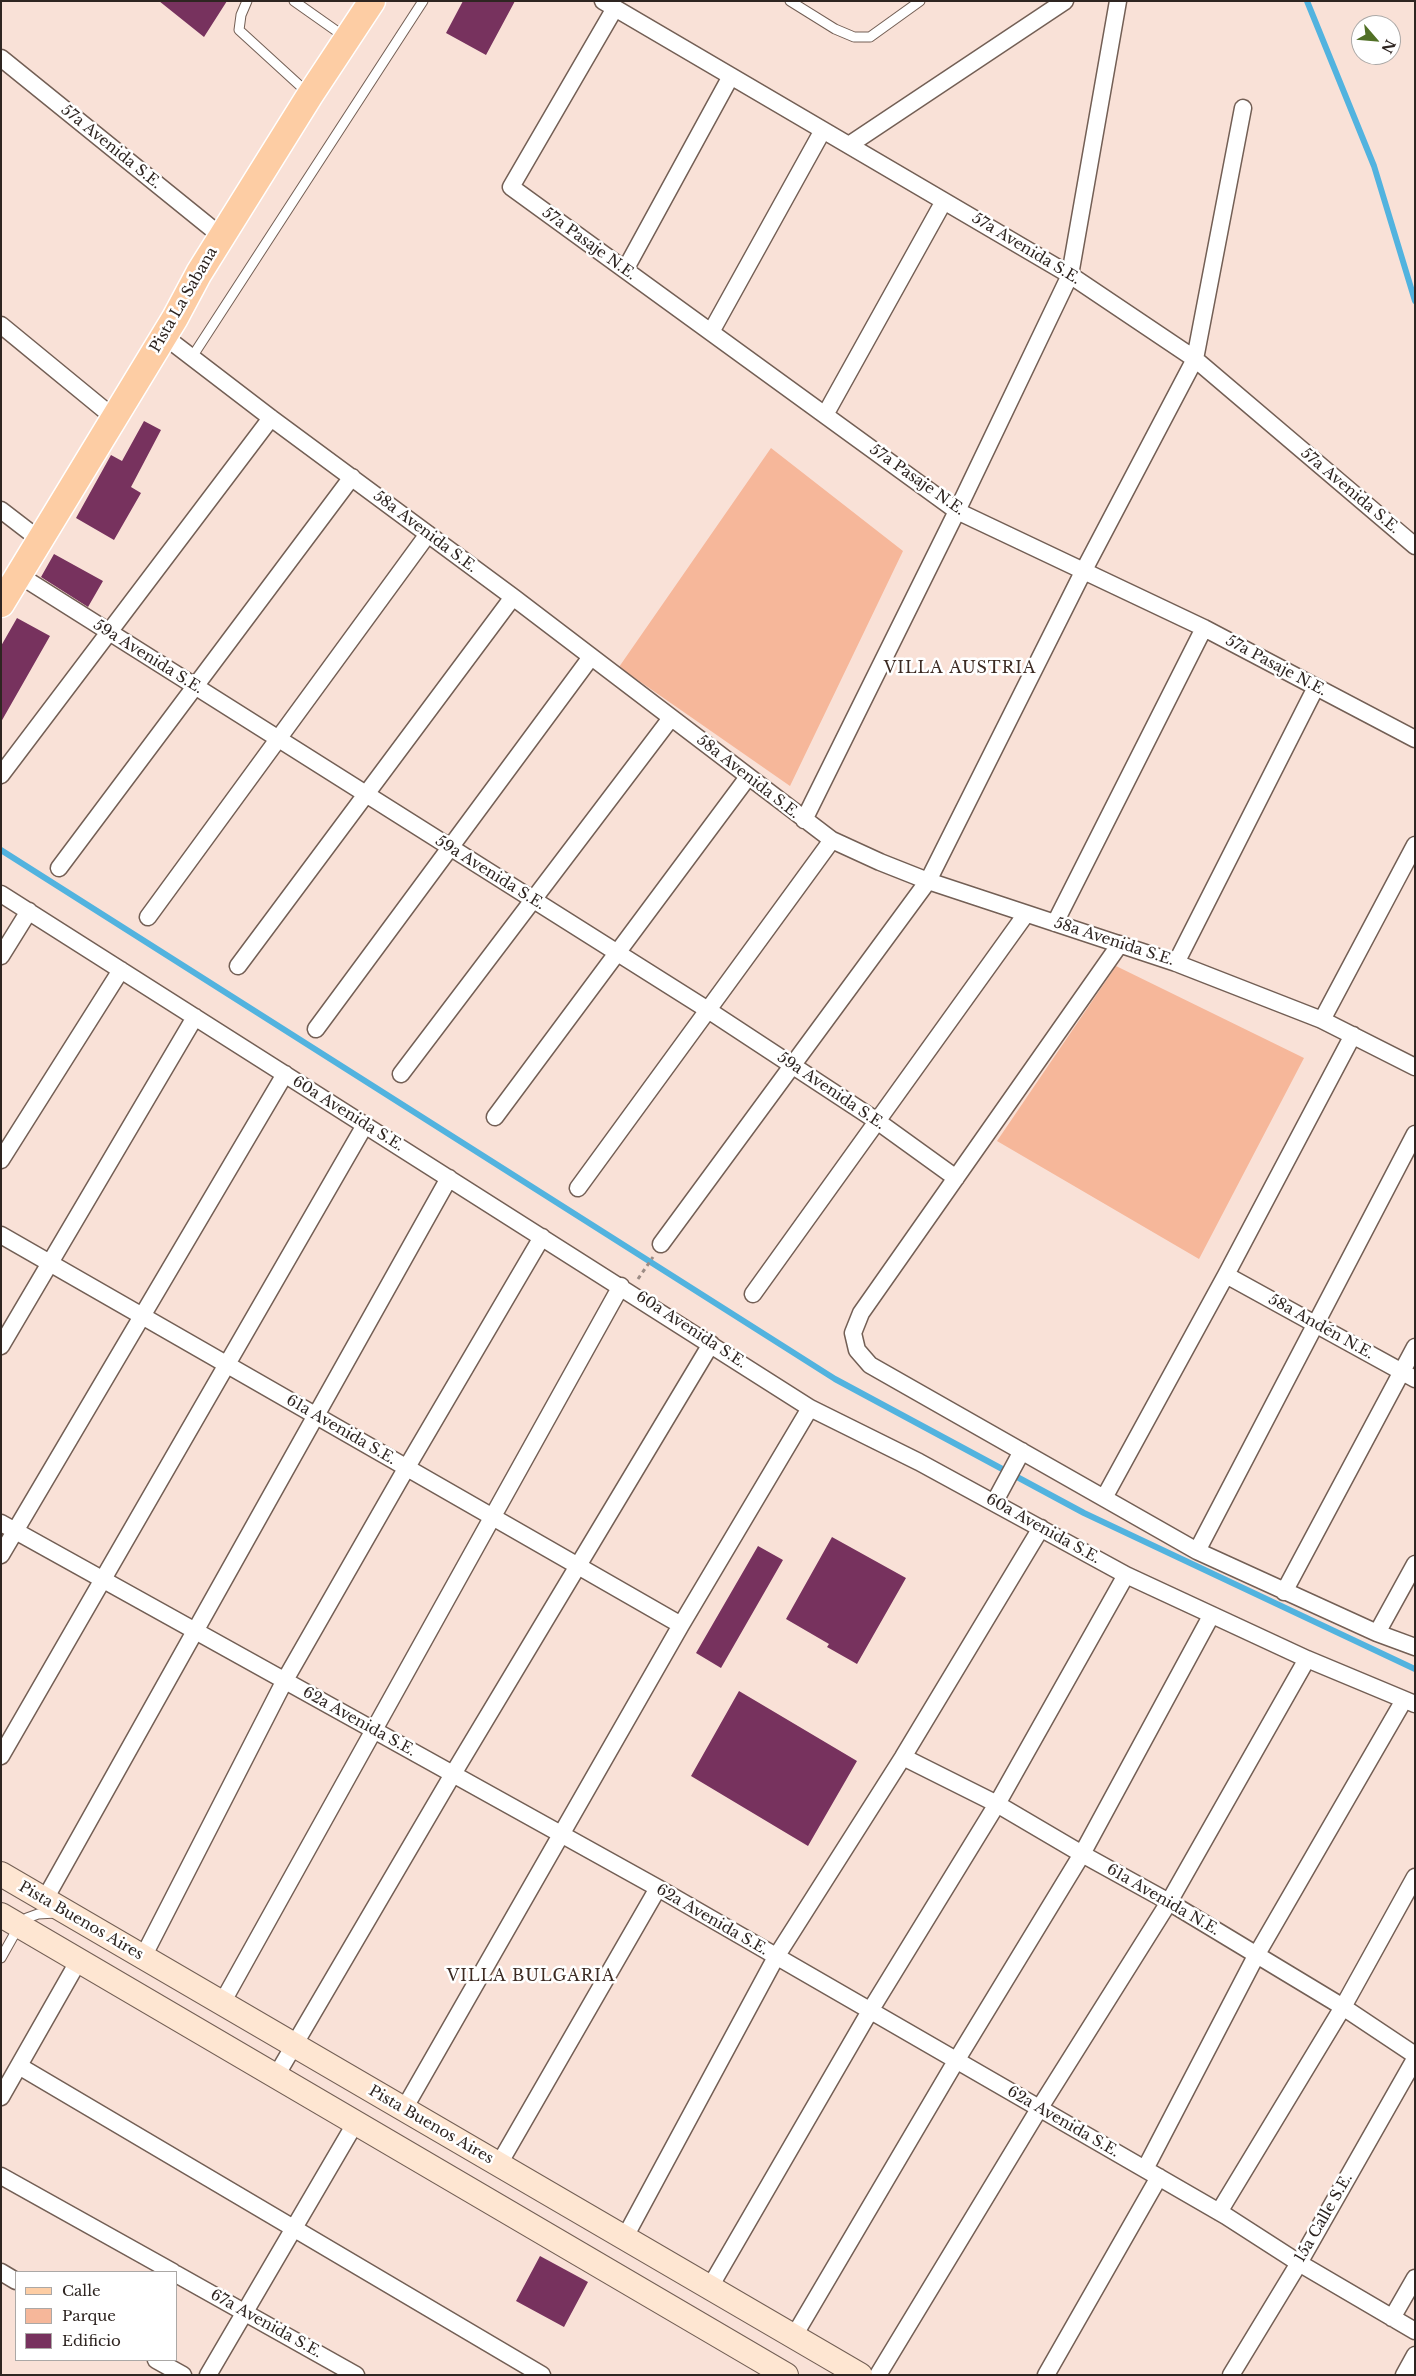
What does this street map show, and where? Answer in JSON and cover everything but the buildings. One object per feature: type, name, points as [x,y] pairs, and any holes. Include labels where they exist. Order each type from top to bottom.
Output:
[{"type":"main road","name":"Pista La Sabana","points":[[1,604],[164,336],[221,236],[372,1]]},
{"type":"main road","name":"Pista Buenos Aires","points":[[1,1874],[860,2375]]},
{"type":"main road","points":[[10,1920],[786,2375]]},
{"type":"street","points":[[849,145],[1065,1]]},
{"type":"street","points":[[804,820],[957,511],[1070,275],[1118,1]]},
{"type":"street","name":"57a Avenida S.E.","points":[[609,5],[1070,275],[1195,359],[1415,546]]},
{"type":"street","name":"57a Pasaje N.E.","points":[[609,5],[511,187],[957,511],[1204,628],[1415,739]]},
{"type":"street","name":"57a Avenida S.E.","points":[[1,58],[221,236]]},
{"type":"street","points":[[625,270],[731,76]]},
{"type":"street","points":[[661,1244],[928,881],[1084,570],[1195,359],[1243,108]]},
{"type":"street","points":[[711,332],[823,130]]},
{"type":"street","points":[[825,415],[944,201]]},
{"type":"street","points":[[1,325],[113,417]]},
{"type":"street","name":"58a Avenida S.E.","points":[[164,336],[270,418],[513,597],[832,840],[928,881],[1176,963],[1322,1020],[1415,1067]]},
{"type":"street","points":[[1,775],[270,418]]},
{"type":"street","points":[[59,868],[352,478]]},
{"type":"street","points":[[1,510],[40,540]]},
{"type":"street","points":[[148,917],[428,534]]},
{"type":"street","name":"59a Avenida S.E.","points":[[19,575],[708,1010],[877,1122],[956,1178]]},
{"type":"street","points":[[238,966],[513,597]]},
{"type":"street","points":[[1055,923],[1204,628]]},
{"type":"street","points":[[316,1029],[591,657]]},
{"type":"street","points":[[1176,963],[1316,687]]},
{"type":"street","points":[[401,1074],[671,718]]},
{"type":"street","points":[[495,1117],[748,777]]},
{"type":"street","points":[[578,1188],[832,840]]},
{"type":"street","points":[[1322,1020],[1415,845]]},
{"type":"street","name":"60a Avenida S.E.","points":[[1,894],[621,1286],[810,1408],[919,1462],[1126,1575],[1211,1616],[1409,1702]]},
{"type":"street","points":[[1,956],[29,911]]},
{"type":"street","points":[[753,1294],[1026,914]]},
{"type":"street","points":[[1120,944],[861,1313],[854,1333],[857,1350],[870,1366],[1018,1458],[1104,1498],[1197,1551],[1376,1633],[1415,1647]]},
{"type":"street","points":[[1,1160],[121,970]]},
{"type":"street","points":[[1,1346],[195,1017]]},
{"type":"street","points":[[1104,1498],[1226,1275],[1353,1035]]},
{"type":"street","points":[[1,1555],[8,1527],[142,1315],[286,1074]]},
{"type":"street","points":[[1,1756],[102,1579],[228,1365],[364,1125]]},
{"type":"street","points":[[1197,1551],[1415,1134]]},
{"type":"street","points":[[45,1900],[449,1178]]},
{"type":"street","name":"61a Avenida S.E.","points":[[1,1235],[681,1625]]},
{"type":"street","points":[[143,1957],[285,1680],[542,1237]]},
{"type":"street","name":"58a Andén N.E.","points":[[1226,1275],[1408,1375]]},
{"type":"street","points":[[222,2003],[491,1516],[621,1286]]},
{"type":"street","points":[[276,2076],[453,1774],[580,1566],[711,1344]]},
{"type":"street","points":[[1284,1592],[1408,1375],[1415,1347]]},
{"type":"street","points":[[404,2109],[681,1625],[810,1408]]},
{"type":"street","points":[[994,1503],[1018,1458]]},
{"type":"street","name":"62a Avenida S.E.","points":[[8,1527],[658,1888],[1219,2212],[1299,2263],[1415,2331]]},
{"type":"street","points":[[625,2238],[776,1957],[903,1757],[1041,1528]]},
{"type":"street","points":[[1376,1633],[1415,1564]]},
{"type":"street","points":[[710,2287],[870,2011],[997,1804],[1126,1575]]},
{"type":"street","points":[[794,2336],[956,2061],[1082,1854],[1211,1616]]},
{"type":"street","points":[[878,2375],[1039,2109],[1169,1902],[1307,1659]]},
{"type":"street","points":[[1046,2375],[1152,2173],[1257,1954],[1409,1702]]},
{"type":"street","name":"61a Avenida N.E.","points":[[903,1757],[997,1804],[1169,1902],[1343,2007],[1415,2055]]},
{"type":"street","points":[[1219,2212],[1343,2007],[1415,1877]]},
{"type":"street","points":[[499,2164],[658,1888]]},
{"type":"street","points":[[1,2097],[79,1960]]},
{"type":"street","name":"15a Calle S.E.","points":[[1231,2375],[1299,2263],[1415,2060]]},
{"type":"street","points":[[19,2066],[542,2375]]},
{"type":"street","points":[[208,2375],[356,2122]]},
{"type":"street","points":[[1,2176],[171,2271]]},
{"type":"street","points":[[1,2272],[15,2280]]},
{"type":"street","name":"67a Avenida S.E.","points":[[178,2275],[356,2375]]},
{"type":"street","points":[[1392,2318],[1415,2278]]},
{"type":"street","points":[[1404,2375],[1415,2355]]},
{"type":"street","points":[[158,2361],[183,2375]]},
{"type":"lane","points":[[247,1],[241,16],[240,30],[310,95]]},
{"type":"lane","points":[[294,1],[347,38]]},
{"type":"lane","points":[[192,357],[423,1]]},
{"type":"lane","points":[[790,1],[835,29],[854,37],[870,37],[920,1]]},
{"type":"lane","points":[[1,1958],[10,1920],[27,1918],[38,1914],[71,1915]]},
{"type":"path","points":[[638,1280],[661,1244]]},
{"type":"green space","points":[[771,448],[903,551],[790,786],[619,667]]},
{"type":"green space","points":[[1116,966],[1304,1058],[1199,1259],[997,1141]]},
{"type":"waterway","points":[[1307,1],[1374,166],[1415,301]]},
{"type":"waterway","points":[[1,850],[835,1379],[1084,1513],[1415,1669]]},
{"type":"district","name":"VILLA AUSTRIA","points":[[960,668]]},
{"type":"district","name":"VILLA BULGARIA","points":[[531,1976]]}]
